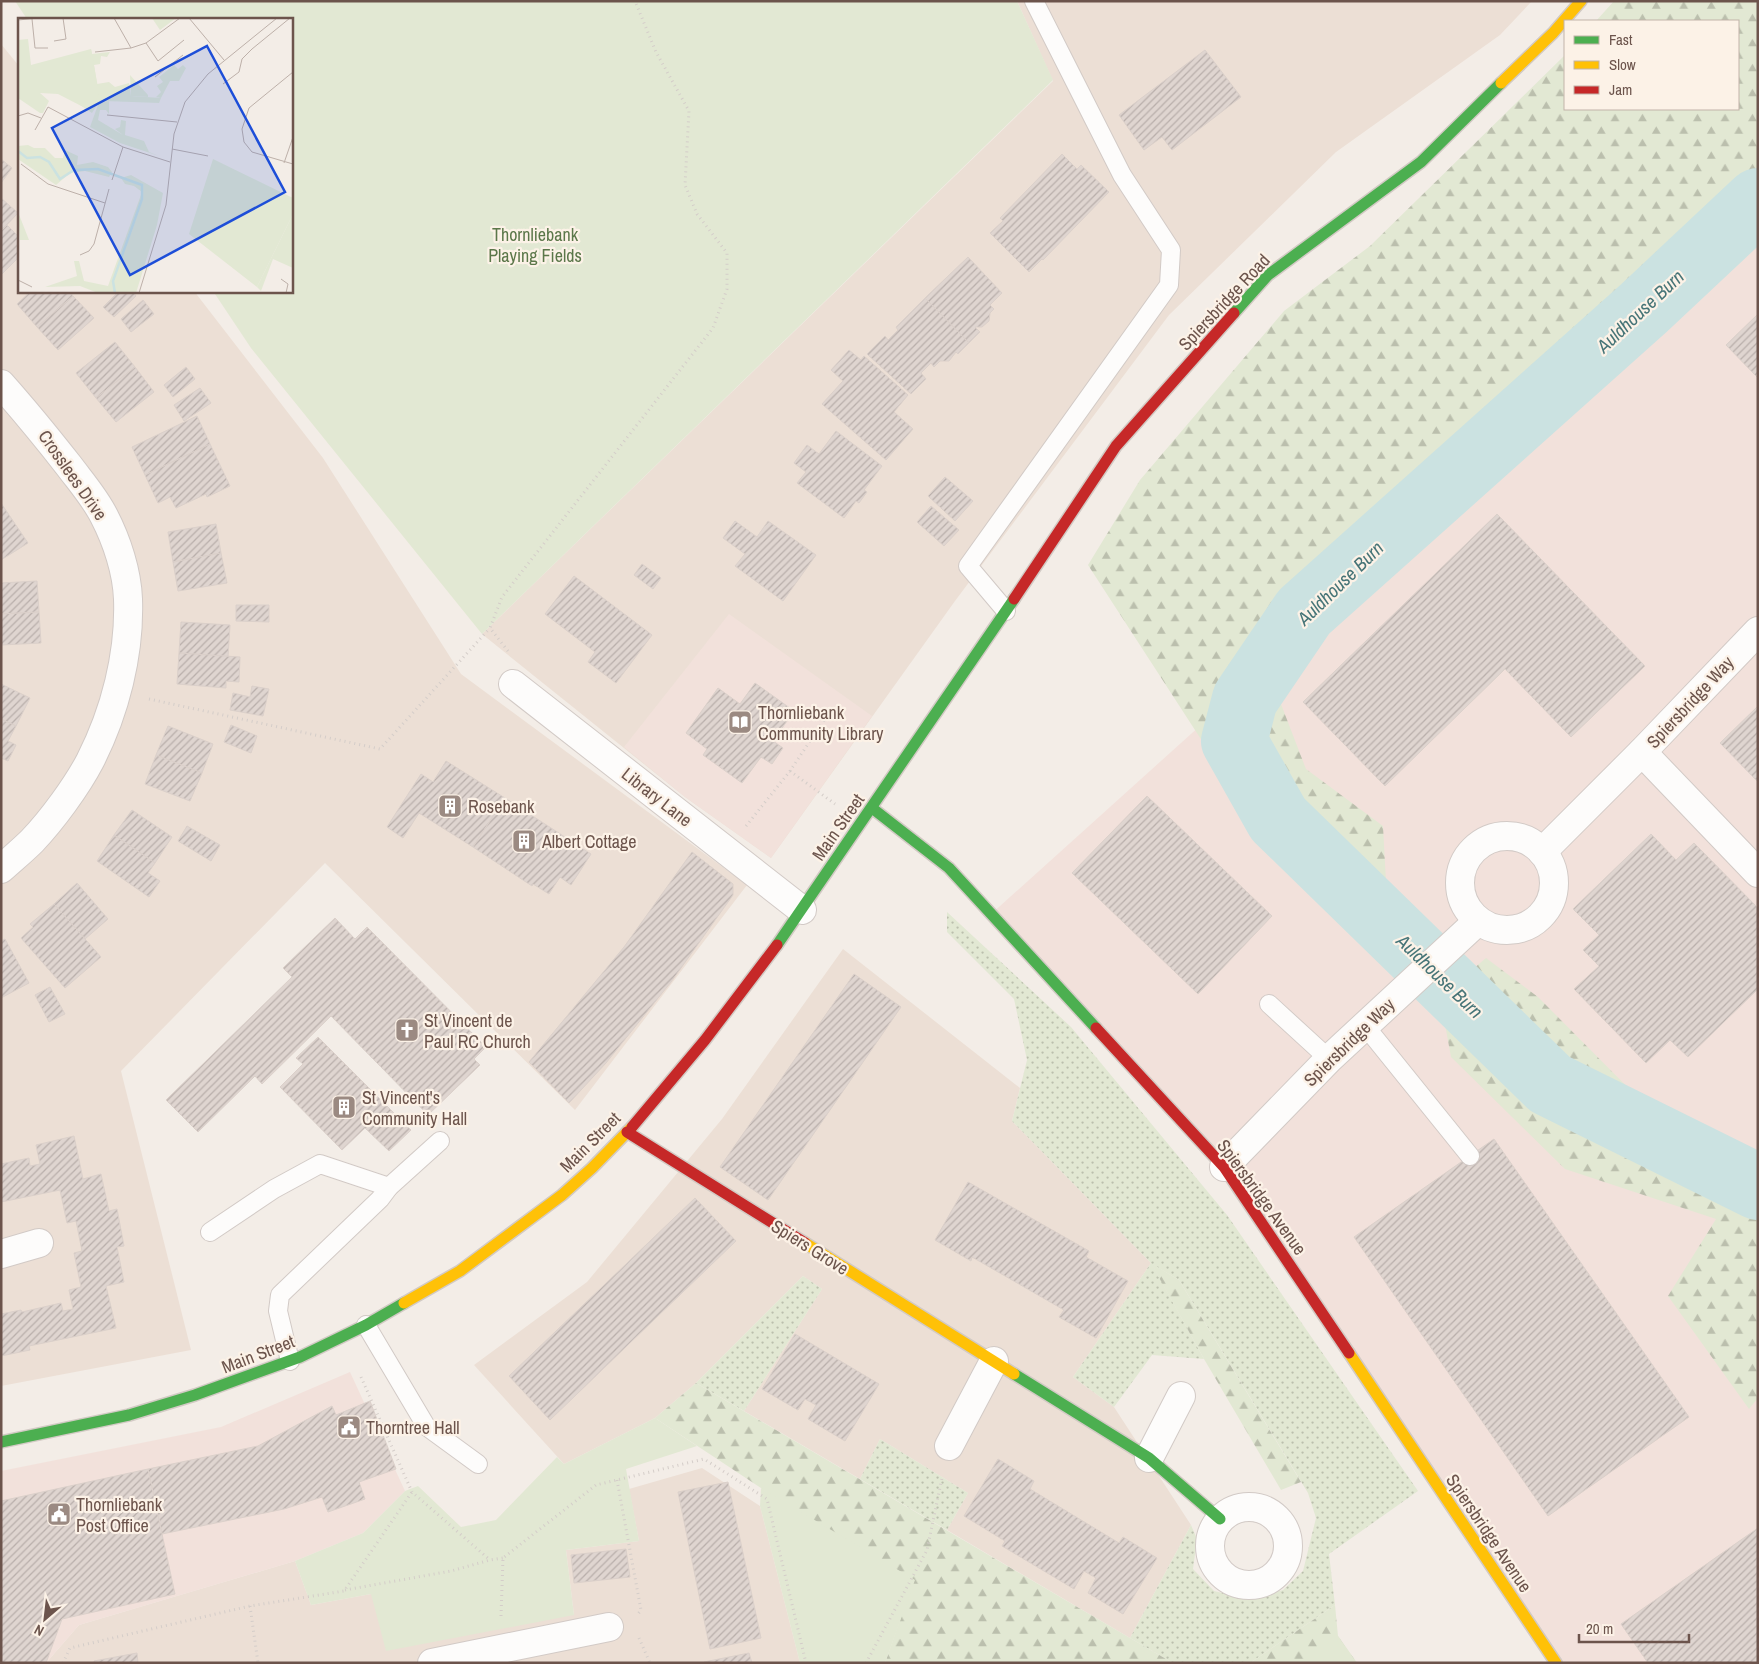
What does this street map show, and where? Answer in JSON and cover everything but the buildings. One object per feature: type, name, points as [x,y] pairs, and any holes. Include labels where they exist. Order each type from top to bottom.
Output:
[{"type":"main road","name":"Spiersbridge Road","points":[[1565,20],[1581,1]]},
{"type":"main road","name":"Spiersbridge Road","points":[[1006,611],[1116,446],[1268,275],[1421,162],[1553,34],[1564,21]]},
{"type":"main road","name":"Main Street","points":[[1,1442],[129,1415],[195,1395],[300,1358],[366,1325],[460,1271],[562,1195],[627,1132],[705,1040],[778,944],[1006,611]]},
{"type":"main road","name":"Spiersbridge Avenue","points":[[872,808],[949,868],[1224,1167],[1556,1663]]},
{"type":"main road","name":"Spiers Grove","points":[[627,1132],[1149,1458],[1220,1519]]},
{"type":"street","name":"Crosslees Drive","points":[[1,384],[34,420],[104,516],[120,556],[128,598],[127,637],[116,692],[108,720],[90,761],[65,800],[33,840],[1,868]]},
{"type":"street","name":"Spiersbridge Way","points":[[1542,852],[1642,752],[1758,631]]},
{"type":"street","name":"Library Lane","points":[[513,684],[802,910]]},
{"type":"street","name":"Spiersbridge Way","points":[[1642,752],[1758,873]]},
{"type":"street","points":[[1499,836],[1515,836],[1530,842],[1542,852],[1551,865],[1554,880],[1553,896],[1547,910],[1536,921],[1522,929],[1506,931],[1491,928],[1478,921],[1467,909],[1460,895],[1459,879],[1463,864],[1472,851],[1485,841],[1499,836]]},
{"type":"street","name":"Spiersbridge Way","points":[[1224,1167],[1329,1059],[1366,1027],[1478,921]]},
{"type":"street","points":[[1,1254],[39,1243]]},
{"type":"street","points":[[949,1446],[994,1361]]},
{"type":"street","points":[[1149,1458],[1181,1396]]},
{"type":"street","points":[[432,1663],[493,1655],[609,1627]]},
{"type":"lane","points":[[1006,611],[968,566],[1169,284],[1171,250],[1122,175],[1034,1]]},
{"type":"lane","points":[[1269,1004],[1329,1059]]},
{"type":"lane","points":[[1366,1027],[1470,1156]]},
{"type":"lane","points":[[290,1361],[278,1311],[280,1295],[380,1199],[389,1186],[440,1141]]},
{"type":"lane","points":[[210,1232],[274,1189],[320,1164],[389,1186]]},
{"type":"lane","points":[[366,1325],[426,1426],[478,1464]]},
{"type":"path","points":[[116,692],[380,749],[490,628],[502,597],[712,328],[727,289],[727,253],[697,214],[685,185],[689,111],[656,52],[635,1]]},
{"type":"path","points":[[490,628],[514,658]]},
{"type":"path","points":[[726,851],[790,771],[824,720]]},
{"type":"path","points":[[790,771],[861,824]]},
{"type":"path","points":[[343,1336],[412,1492],[490,1560]]},
{"type":"path","points":[[866,1663],[926,1550],[949,1446]]},
{"type":"path","points":[[63,1663],[70,1648],[250,1606],[451,1571],[503,1558],[596,1485],[704,1459],[767,1499],[806,1663]]},
{"type":"path","points":[[617,1480],[642,1610],[637,1617]]},
{"type":"path","points":[[344,1591],[412,1492]]},
{"type":"path","points":[[493,1655],[503,1558]]},
{"type":"path","points":[[250,1606],[258,1663]]},
{"type":"shaded area","points":[[1017,1],[1532,1],[1500,35],[1336,152],[1169,315],[955,601],[771,858],[685,797],[482,634],[1053,81]]},
{"type":"shaded area","points":[[1,44],[18,65],[18,292],[195,292],[323,458],[461,674],[747,885],[575,1110],[325,863],[121,1071],[191,1350],[1,1386]]},
{"type":"shaded area","points":[[1758,223],[1758,1663],[1560,1663],[1222,1162],[989,916]]},
{"type":"shaded area","points":[[729,614],[872,716],[771,858],[685,797],[624,747]]},
{"type":"shaded area","points":[[843,949],[1020,1088],[1012,1121],[1151,1263],[1073,1377],[1114,1407],[1191,1525],[1130,1638],[947,1530],[968,1493],[880,1439],[860,1479],[744,1411],[822,1289],[803,1276],[696,1383],[655,1418],[564,1464],[474,1365],[587,1282],[722,1119]]},
{"type":"shaded area","points":[[350,1372],[405,1491],[363,1533],[295,1561],[79,1625],[46,1663],[1,1663],[1,1471],[221,1427]]},
{"type":"shaded area","points":[[702,1468],[760,1506],[800,1663],[46,1663],[79,1625],[295,1561],[311,1605],[371,1594],[574,1615],[566,1550],[639,1541],[629,1489]]},
{"type":"green space","name":"Thornliebank Playing Fields","points":[[15,1],[1017,1],[1053,80],[482,634],[251,348],[214,292],[292,292],[292,18],[26,18]]},
{"type":"green space","points":[[1614,1],[1758,1],[1758,226],[1269,673],[1306,769],[1383,826],[1387,900],[1289,875],[1088,565],[1140,480],[1284,311],[1370,246],[1564,56],[1564,110],[1739,110],[1739,20],[1597,20]]},
{"type":"green space","points":[[947,912],[1071,1027],[1227,1215],[1418,1491],[1329,1554],[1335,1605],[1250,1663],[1173,1663],[1130,1638],[1191,1525],[1197,1539],[1193,1569],[1214,1591],[1248,1599],[1283,1590],[1303,1571],[1316,1518],[1308,1493],[1179,1280],[1152,1264],[1204,1359],[1152,1355],[1114,1407],[1073,1377],[1151,1263],[1012,1121],[1027,1060],[1014,999],[947,932]]},
{"type":"green space","points":[[1486,958],[1538,997],[1672,1132],[1758,1160],[1758,1398],[1749,1409],[1668,1296],[1716,1219],[1565,1169],[1451,1057],[1440,997]]},
{"type":"green space","points":[[1151,1263],[1179,1280],[1301,1482],[1281,1490],[1204,1359]]},
{"type":"green space","points":[[803,1276],[822,1289],[744,1411],[696,1383]]},
{"type":"green space","points":[[696,1383],[1173,1663],[885,1663],[914,1580],[782,1502],[655,1418]]},
{"type":"green space","points":[[655,1418],[697,1446],[626,1469],[639,1541],[566,1550],[574,1615],[386,1651],[371,1594],[311,1605],[295,1561],[363,1533],[405,1491],[418,1486],[461,1527],[496,1520],[557,1457],[564,1464]]},
{"type":"green space","points":[[880,1439],[968,1493],[947,1530],[860,1479]]},
{"type":"green space","points":[[761,1488],[915,1580],[885,1663],[800,1663],[760,1506]]},
{"type":"green space","points":[[1335,1605],[1338,1636],[1357,1663],[1250,1663]]},
{"type":"green space","points":[[1338,1636],[1357,1663],[1302,1663]]},
{"type":"waterway","name":"Auldhouse Burn","points":[[1758,201],[1644,308],[1304,612],[1245,699],[1234,741],[1278,819],[1550,1084],[1758,1187]]},
{"type":"traffic: fast","points":[[1234,313],[1268,275],[1421,162],[1501,83]]},
{"type":"traffic: fast","points":[[777,945],[1014,599]]},
{"type":"traffic: fast","points":[[872,808],[949,868],[1096,1028]]},
{"type":"traffic: fast","points":[[1,1442],[129,1415],[195,1395],[300,1357],[366,1325],[404,1303]]},
{"type":"traffic: fast","points":[[1014,1374],[1149,1458],[1220,1519]]},
{"type":"traffic: slow","points":[[1564,20],[1581,1]]},
{"type":"traffic: slow","points":[[1501,83],[1564,20]]},
{"type":"traffic: slow","points":[[404,1303],[460,1271],[562,1195],[592,1168],[632,1127]]},
{"type":"traffic: slow","points":[[805,1243],[1014,1374]]},
{"type":"traffic: slow","points":[[1349,1353],[1556,1663]]},
{"type":"traffic: jam","points":[[1014,599],[1116,446],[1234,313]]},
{"type":"traffic: jam","points":[[632,1127],[705,1040],[777,945]]},
{"type":"traffic: jam","points":[[1096,1028],[1224,1167],[1349,1353]]},
{"type":"traffic: jam","points":[[627,1132],[805,1243]]},
{"type":"place","name":"Thornliebank Community Library","points":[[740,722]]},
{"type":"place","name":"Rosebank","points":[[450,806]]},
{"type":"place","name":"Albert Cottage","points":[[524,841]]},
{"type":"place","name":"St Vincent de Paul RC Church","points":[[407,1030]]},
{"type":"place","name":"St Vincent's Community Hall","points":[[344,1107]]},
{"type":"place","name":"Thorntree Hall","points":[[349,1427]]},
{"type":"place","name":"Thornliebank Post Office","points":[[59,1514]]}]
